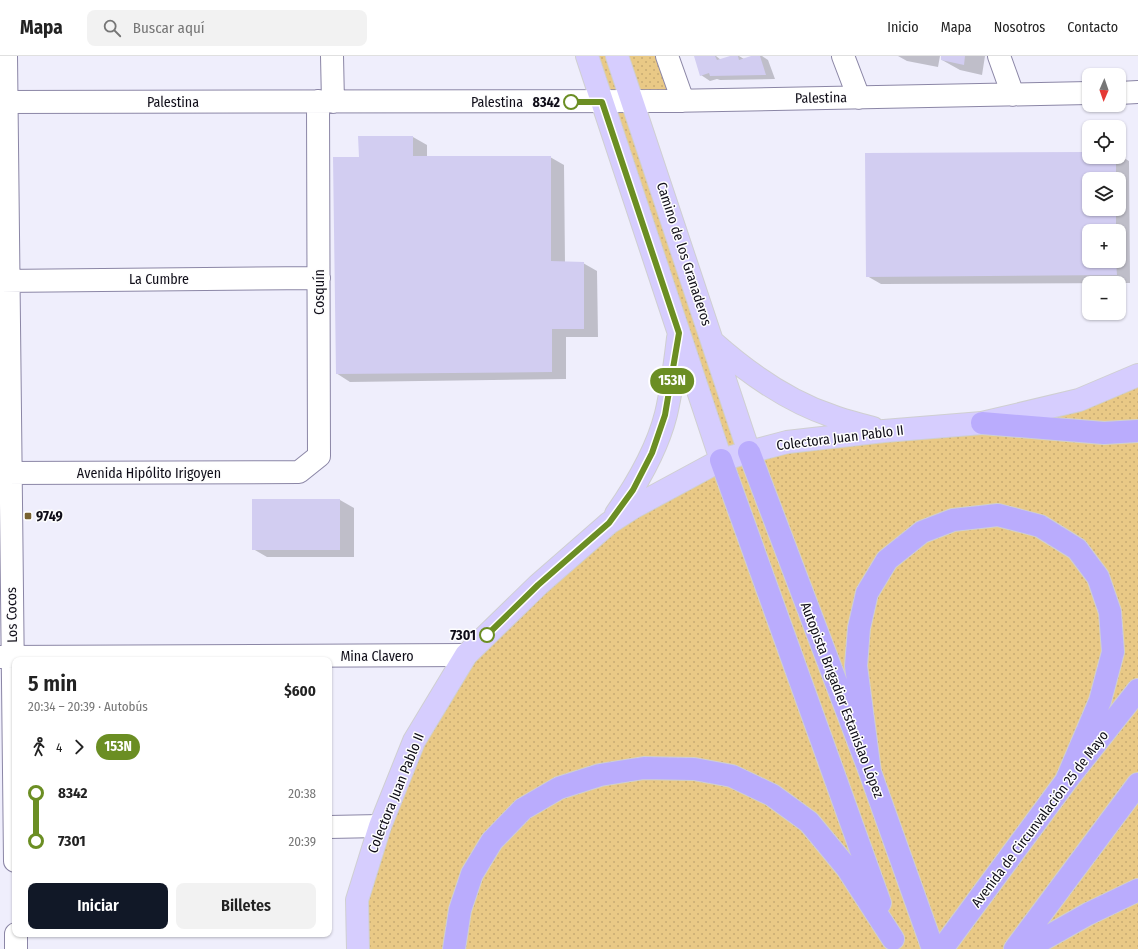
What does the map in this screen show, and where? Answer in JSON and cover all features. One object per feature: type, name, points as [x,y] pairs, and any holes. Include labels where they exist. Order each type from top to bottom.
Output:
[{"type":"highway","points":[[982,423],[1104,433],[1138,431]]},
{"type":"highway","name":"Autopista Brigadier Estanislao López","points":[[749,452],[870,772],[933,949]]},
{"type":"highway","points":[[721,460],[895,944]]},
{"type":"highway","points":[[870,772],[856,666],[858,628],[867,593],[888,560],[922,532],[953,520],[998,515],[1040,526],[1077,549],[1098,577],[1110,612],[1113,652],[1100,701],[1066,782]]},
{"type":"highway","name":"Avenida de Circunvalación 25 de Mayo","points":[[942,949],[1066,782],[1138,690]]},
{"type":"highway","points":[[454,949],[460,910],[472,874],[492,841],[524,808],[559,788],[600,775],[644,768],[694,769],[732,776],[772,795],[808,822],[842,862],[895,944]]},
{"type":"highway","points":[[1016,949],[1138,784]]},
{"type":"highway","points":[[1026,949],[1088,914],[1138,890]]},
{"type":"main road","name":"Camino de los Granaderos","points":[[586,56],[721,460]]},
{"type":"main road","name":"Camino de los Granaderos","points":[[617,56],[714,343],[749,452]]},
{"type":"main road","points":[[609,523],[633,490],[652,453],[670,395],[679,333]]},
{"type":"main road","points":[[714,343],[739,365],[764,383],[798,401],[831,416],[884,431]]},
{"type":"main road","name":"Colectora Juan Pablo II","points":[[358,949],[357,900],[380,826],[414,741],[466,655],[538,585],[609,523],[634,507],[721,460],[749,452],[787,442],[884,431],[982,423],[1079,400],[1138,375]]},
{"type":"street","name":"Los Cocos","points":[[6,56],[3,102],[6,657],[12,771]]},
{"type":"street","name":"Cosquín","points":[[298,472],[319,456],[319,278],[326,102],[332,56]]},
{"type":"street","points":[[667,56],[683,101]]},
{"type":"street","points":[[843,56],[859,98]]},
{"type":"street","points":[[998,56],[1013,95]]},
{"type":"street","points":[[1126,93],[1138,92]]},
{"type":"street","name":"Palestina","points":[[3,102],[602,102],[1082,93]]},
{"type":"street","name":"La Cumbre","points":[[4,281],[319,278]]},
{"type":"street","name":"Avenida Hipólito Irigoyen","points":[[5,473],[298,472]]},
{"type":"street","name":"Mina Clavero","points":[[6,657],[466,655]]},
{"type":"street","points":[[332,827],[380,826]]},
{"type":"street","points":[[0,828],[12,828]]},
{"type":"street","points":[[16,937],[16,949]]},
{"type":"shaded area","points":[[587,56],[667,56],[683,101],[634,101],[749,452],[982,423],[1138,375],[1138,949],[358,949],[380,826],[466,655],[609,523],[721,460]]},
{"type":"building","points":[[694,56],[715,56],[717,60],[730,56],[738,56],[739,60],[751,56],[760,56],[766,75],[710,76],[709,73],[700,76]]},
{"type":"building","points":[[941,56],[965,56],[964,65],[941,60]]},
{"type":"building","points":[[358,136],[413,136],[413,156],[551,156],[551,261],[584,262],[584,329],[552,329],[552,372],[336,374],[333,157],[359,157]]},
{"type":"building","points":[[1082,152],[1082,164],[1116,164],[1116,172],[1082,172],[1082,216],[1116,216],[1116,224],[1082,224],[1082,268],[1116,268],[1117,275],[866,277],[865,153]]},
{"type":"building","points":[[252,499],[340,499],[340,550],[252,550]]},
{"type":"bus line","name":"153N","points":[[487,635],[538,585],[609,523],[633,490],[652,453],[665,415],[674,375],[679,333],[602,102],[571,102]]},
{"type":"place","name":"8342","points":[[571,102]]},
{"type":"place","name":"9749","points":[[28,516]]},
{"type":"place","name":"7301","points":[[487,635]]}]
